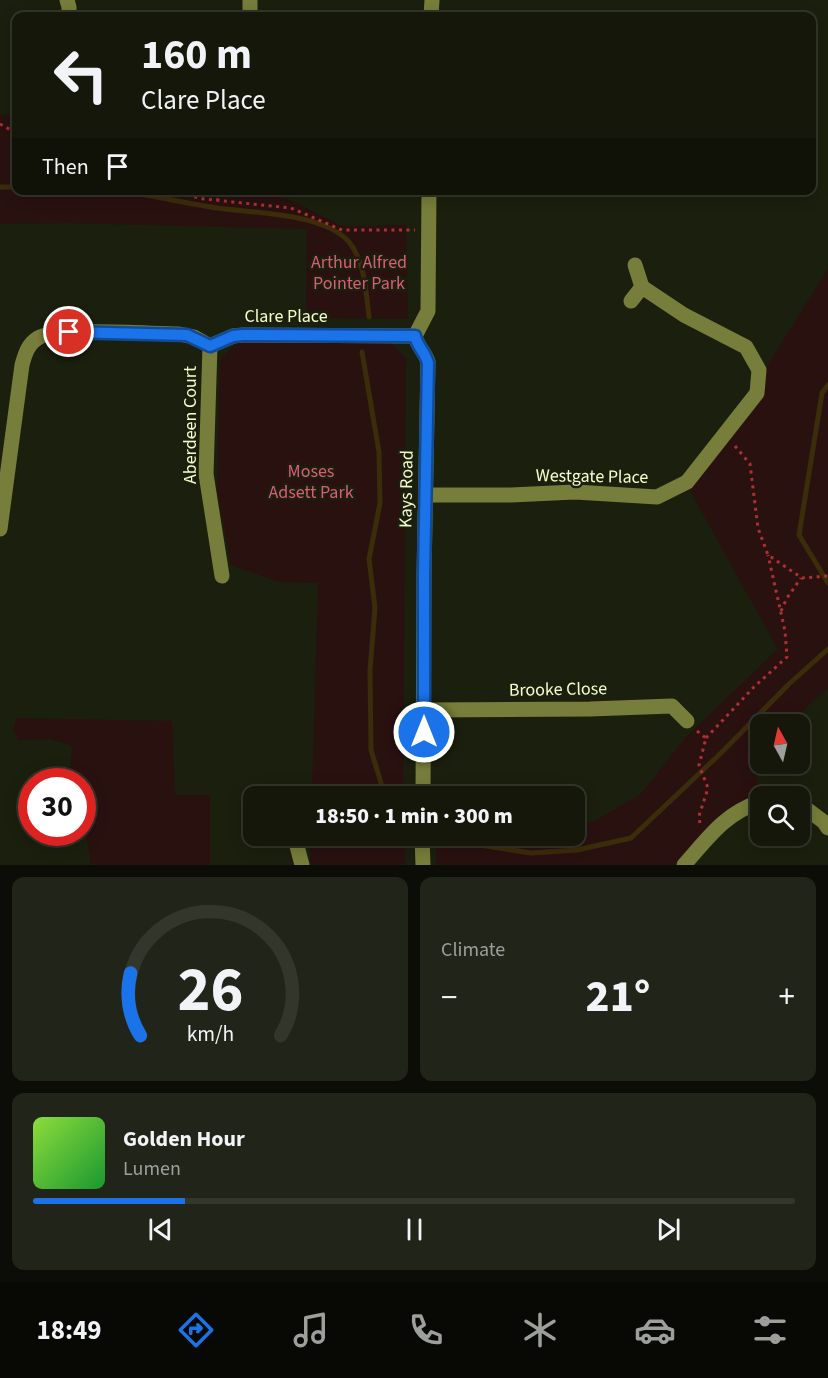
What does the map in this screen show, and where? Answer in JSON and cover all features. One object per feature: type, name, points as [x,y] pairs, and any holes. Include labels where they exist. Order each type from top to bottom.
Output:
[{"type":"street","points":[[415,336],[426,319],[428,311],[429,195]]},
{"type":"street","points":[[631,301],[642,287],[635,266]]},
{"type":"street","name":"Westgate Place","points":[[426,495],[575,492],[657,497],[687,482],[757,393],[759,370],[746,347],[684,315],[642,287]]},
{"type":"street","points":[[0,529],[22,365],[25,353],[32,342],[40,336],[51,334],[102,333],[187,335],[210,346]]},
{"type":"street","name":"Clare Place","points":[[210,346],[233,336],[243,335],[415,336]]},
{"type":"street","name":"Kays Road","points":[[415,336],[416,342],[426,354],[428,363],[423,786]]},
{"type":"street","name":"Aberdeen Court","points":[[210,346],[206,474],[222,576]]},
{"type":"street","name":"Brooke Close","points":[[424,710],[672,706],[687,721]]},
{"type":"street","points":[[684,865],[720,823],[750,805]]},
{"type":"street","points":[[810,812],[828,828]]},
{"type":"street","points":[[297,846],[302,865]]},
{"type":"street","points":[[422,846],[423,865]]},
{"type":"path","points":[[189,195],[217,201],[291,208],[342,230],[429,230]]},
{"type":"path","points":[[217,201],[220,195]]},
{"type":"path","points":[[703,844],[699,816],[708,788],[699,765],[706,738],[754,687],[787,657],[785,631],[768,555],[758,528],[750,464],[725,434]]},
{"type":"path","points":[[768,555],[802,578],[828,576]]},
{"type":"path","points":[[780,612],[802,578]]},
{"type":"path","points":[[687,721],[706,738]]},
{"type":"green space","name":"Arthur Alfred Pointer Park","points":[[12,114],[12,195],[280,195],[343,226],[406,225],[408,319],[306,318],[307,229],[66,223],[0,224],[0,115]]},
{"type":"green space","points":[[828,269],[828,687],[800,714],[750,714],[750,774],[756,774],[759,786],[750,786],[750,798],[733,807],[713,823],[676,865],[436,865],[436,846],[585,846],[585,822],[593,822],[640,795],[686,737],[778,649],[689,489],[755,409],[769,363]]},
{"type":"green space","name":"Moses Adsett Park","points":[[390,342],[406,358],[403,786],[312,786],[318,583],[279,582],[231,565],[217,489],[220,360],[236,343]]},
{"type":"green space","points":[[17,718],[172,721],[175,795],[210,795],[210,865],[91,865],[88,846],[96,846],[96,768],[70,768],[72,746],[50,739],[19,740],[13,730]]},
{"type":"green space","points":[[311,846],[404,846],[405,865],[310,865]]},
{"type":"waterway","points":[[0,187],[12,187]]},
{"type":"waterway","points":[[148,195],[217,208],[287,216],[323,225],[338,232],[349,242],[362,268],[369,317]]},
{"type":"waterway","points":[[362,352],[379,452],[380,503],[369,559],[375,608],[370,670],[371,750],[382,786]]},
{"type":"waterway","points":[[828,385],[822,393],[799,535],[828,583]]},
{"type":"waterway","points":[[486,846],[531,853],[577,850],[631,838],[828,649]]},
{"type":"route","points":[[69,332],[187,335],[194,336],[210,346],[233,336],[243,335],[415,336],[416,342],[426,354],[428,363],[424,732]]}]
